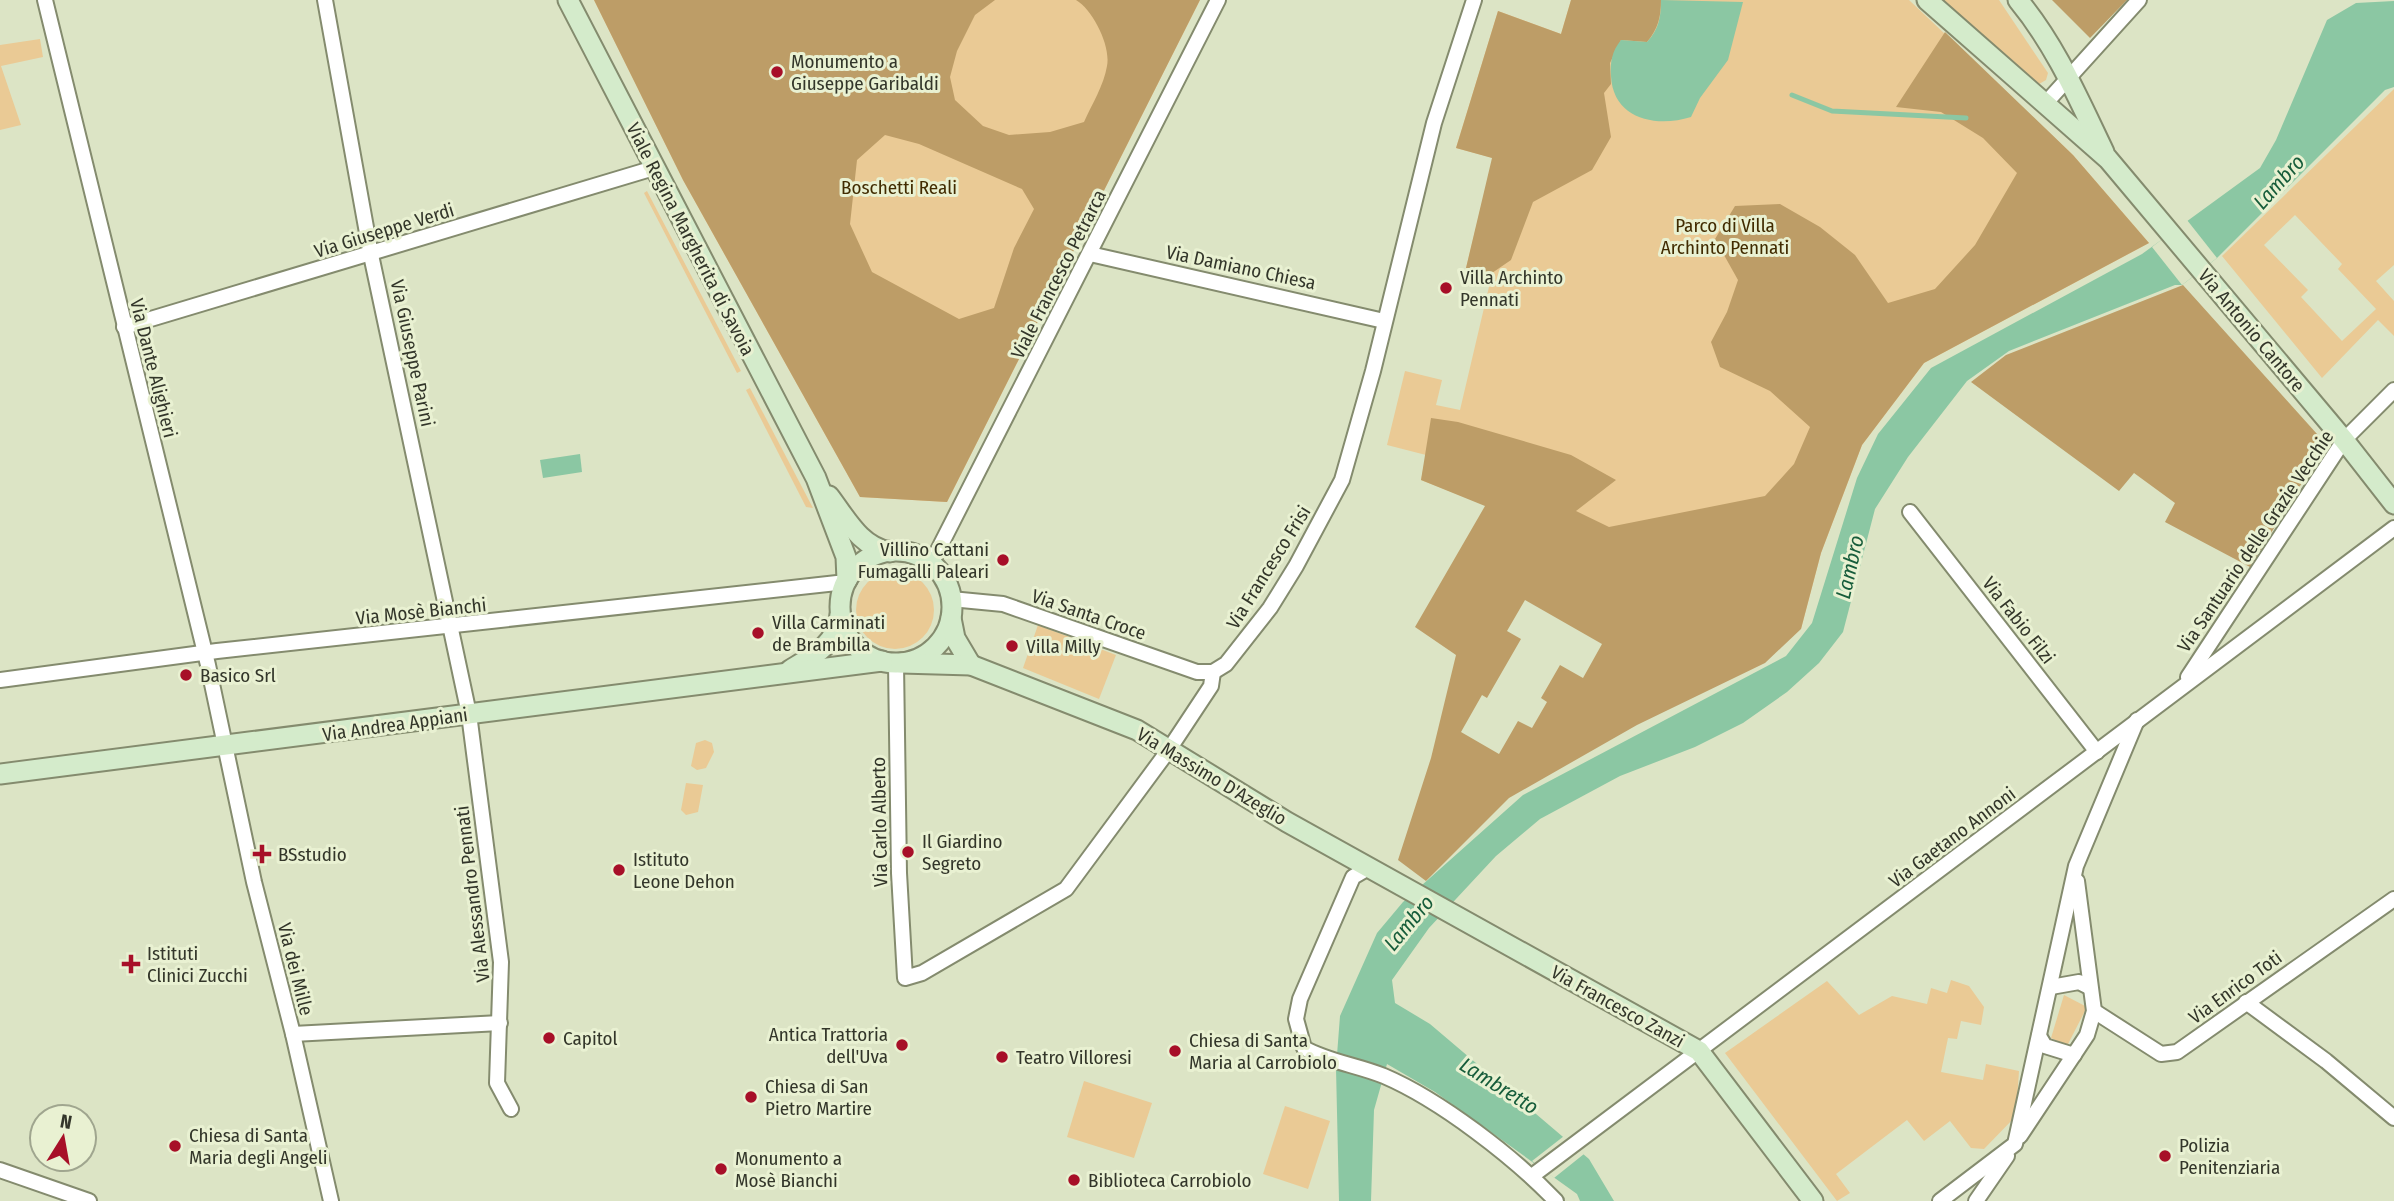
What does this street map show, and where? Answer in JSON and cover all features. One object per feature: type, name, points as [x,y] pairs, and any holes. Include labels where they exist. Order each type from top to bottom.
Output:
[{"type":"street","name":"Via Dante Alighieri","points":[[45,0],[226,746]]},
{"type":"street","name":"Via Giuseppe Parini","points":[[325,0],[371,255],[453,627],[469,714]]},
{"type":"street","name":"Viale Regina Margherita di Savoia","points":[[568,0],[816,478],[846,557],[846,581]]},
{"type":"street","name":"Viale Francesco Petrarca","points":[[931,564],[1218,0]]},
{"type":"street","name":"Via Francesco Frisi","points":[[905,978],[922,973],[1066,889],[1168,751],[1211,686],[1213,672],[1234,655],[1270,608],[1296,566],[1337,490],[1353,446],[1434,123],[1474,0]]},
{"type":"street","points":[[1927,0],[2108,159]]},
{"type":"street","points":[[2018,0],[2044,31],[2069,76],[2108,159]]},
{"type":"street","points":[[2044,105],[2139,0]]},
{"type":"street","name":"Via Antonio Cantore","points":[[2108,159],[2344,440],[2394,504]]},
{"type":"street","name":"Via Giuseppe Verdi","points":[[124,327],[654,168]]},
{"type":"street","name":"Via Damiano Chiesa","points":[[1090,254],[1384,321]]},
{"type":"street","name":"Via Santuario delle Grazie Vecchie","points":[[2181,687],[2344,440],[2394,390]]},
{"type":"street","name":"Viale Regina Margherita di Savoia","points":[[816,478],[859,536],[876,548],[891,552]]},
{"type":"street","name":"Via Fabio Filzi","points":[[1910,512],[2097,752]]},
{"type":"street","name":"Via Gaetano Annoni","points":[[1536,1173],[2097,752],[2138,717],[2394,528]]},
{"type":"street","points":[[951,608],[945,633],[934,648],[920,658],[893,662],[867,655],[854,645],[840,615],[840,599],[846,581],[867,559],[891,552],[911,554],[931,564],[946,582],[951,608],[953,634],[971,665]]},
{"type":"street","name":"Via Mosè Bianchi","points":[[0,680],[205,653],[846,581]]},
{"type":"street","name":"Via Santa Croce","points":[[951,608],[1003,604],[1197,672],[1213,672]]},
{"type":"street","name":"Via Andrea Appiani","points":[[789,671],[826,647],[836,632],[840,615]]},
{"type":"street","name":"Via Andrea Appiani","points":[[0,774],[789,671],[893,662]]},
{"type":"street","name":"Via Massimo D'Azeglio","points":[[893,662],[971,665],[1137,730],[1168,751],[1370,867]]},
{"type":"street","name":"Via Carlo Alberto","points":[[893,662],[898,873],[905,978]]},
{"type":"street","name":"Via Alessandro Pennati","points":[[469,714],[501,962],[497,1083],[511,1108]]},
{"type":"street","points":[[1940,1201],[2015,1144],[2076,866],[2138,717]]},
{"type":"street","name":"Via dei Mille","points":[[226,746],[254,882],[293,1034],[331,1201]]},
{"type":"street","points":[[1976,1201],[2087,1035],[2094,1012],[2076,866]]},
{"type":"street","points":[[1370,867],[1353,877],[1314,962],[1296,1019],[1304,1048],[1337,1062],[1383,1076],[1448,1113],[1536,1173],[1556,1201]]},
{"type":"street","name":"Via Francesco Zanzi","points":[[1370,867],[1699,1051],[1813,1201]]},
{"type":"street","name":"Via Enrico Toti","points":[[2094,1012],[2161,1054],[2178,1052],[2394,899]]},
{"type":"street","points":[[2051,987],[2079,982],[2089,987]]},
{"type":"street","points":[[2246,1002],[2326,1061],[2394,1118]]},
{"type":"street","points":[[293,1034],[500,1023]]},
{"type":"street","points":[[2039,1036],[2046,1046],[2074,1055]]},
{"type":"street","points":[[0,1170],[89,1201]]},
{"type":"green space","name":"Boschetti Reali","points":[[594,0],[1200,0],[947,502],[860,497],[683,180]]},
{"type":"green space","name":"Boschetti Reali","points":[[594,0],[995,0],[975,15],[957,51],[950,77],[955,100],[983,126],[1009,135],[1050,132],[1084,122],[1103,80],[1108,58],[1099,29],[1089,12],[1076,0],[1200,0],[947,502],[860,497],[683,180]],"holes":[[[885,135],[919,144],[1022,189],[1034,209],[1014,248],[994,308],[959,319],[872,272],[850,224],[857,160]]]},
{"type":"green space","name":"Parco di Villa Archinto Pennati","points":[[1571,0],[1909,0],[2073,155],[2149,243],[1924,363],[1862,445],[1821,553],[1801,629],[1421,480],[1426,455],[1387,445],[1405,371],[1442,380],[1436,405],[1460,410],[1492,274],[1466,268],[1493,158],[1456,148],[1498,11],[1561,34]]},
{"type":"green space","points":[[1571,0],[1661,0],[1656,27],[1647,42],[1621,40],[1610,63],[1611,84],[1604,93],[1611,137],[1592,170],[1533,202],[1511,260],[1492,273],[1466,268],[1492,158],[1456,148],[1498,11],[1561,34]]},
{"type":"green space","points":[[1942,0],[1999,0],[2048,73],[2046,80],[2039,84],[2031,80]]},
{"type":"green space","points":[[2052,0],[2127,0],[2090,38]]},
{"type":"green space","points":[[1945,32],[2073,155],[2149,243],[1924,363],[1862,445],[1821,553],[1801,629],[1765,663],[1637,725],[1509,798],[1426,881],[1398,860],[1431,758],[1456,655],[1415,627],[1485,506],[1421,480],[1431,418],[1458,422],[1571,455],[1616,480],[1576,511],[1609,527],[1765,496],[1794,464],[1810,427],[1770,391],[1720,367],[1711,342],[1727,312],[1738,280],[1715,239],[1735,206],[1780,204],[1820,227],[1855,255],[1888,303],[1935,289],[1975,245],[2017,173],[1983,138],[1941,112],[1896,107]],"holes":[[[1525,600],[1602,644],[1583,678],[1560,665],[1541,698],[1547,702],[1532,728],[1518,721],[1499,754],[1461,732],[1482,695],[1487,698],[1521,639],[1507,631]]]},
{"type":"green space","points":[[40,39],[43,57],[1,66],[21,125],[0,130],[0,45]]},
{"type":"green space","points":[[2394,89],[2394,265],[2376,281],[2394,301],[2394,336],[2378,320],[2322,378],[2222,256]],"holes":[[[2295,215],[2342,264],[2338,269],[2376,309],[2342,341],[2301,297],[2308,290],[2264,245]]]},
{"type":"green space","points":[[647,191],[741,371],[737,373],[644,193]]},
{"type":"green space","points":[[2183,285],[2326,444],[2250,567],[2165,522],[2175,503],[2134,473],[2119,491],[1971,382],[2006,355]]},
{"type":"green space","points":[[750,388],[813,508],[806,507],[746,390]]},
{"type":"green space","points":[[895,571],[910,574],[923,582],[931,595],[934,610],[931,625],[923,638],[910,646],[895,649],[880,646],[867,638],[859,625],[856,610],[859,595],[867,582],[880,574]]},
{"type":"green space","points":[[1038,625],[1116,655],[1099,699],[1023,668]]},
{"type":"green space","points":[[705,740],[712,743],[714,752],[706,768],[697,770],[691,766],[696,743]]},
{"type":"green space","points":[[686,783],[703,785],[698,812],[686,815],[681,810]]},
{"type":"green space","points":[[1951,980],[1969,986],[1984,1007],[1981,1025],[1961,1021],[1957,1039],[1948,1038],[1941,1072],[1983,1080],[1986,1064],[2019,1071],[2016,1116],[1984,1149],[1971,1148],[1950,1121],[1924,1141],[1907,1120],[1836,1174],[1850,1193],[1837,1201],[1725,1053],[1827,981],[1859,1015],[1892,996],[1927,1004],[1931,988],[1947,993]]},
{"type":"green space","points":[[2064,995],[2087,1007],[2067,1046],[2051,1038]]},
{"type":"green space","points":[[1084,1081],[1152,1103],[1134,1158],[1067,1137]]},
{"type":"green space","points":[[1285,1106],[1330,1121],[1308,1189],[1263,1174]]},
{"type":"water","points":[[1661,0],[1743,2],[1728,60],[1700,98],[1691,117],[1678,120],[1651,120],[1628,111],[1619,102],[1614,91],[1611,71],[1611,61],[1621,40],[1647,42],[1651,37],[1658,22]]},
{"type":"water","points":[[2394,1],[2394,87],[2385,90],[2217,258],[2182,285],[2175,285],[2009,351],[1967,381],[1908,457],[1875,509],[1843,632],[1819,663],[1787,692],[1743,723],[1695,747],[1620,776],[1540,819],[1496,856],[1429,928],[1392,980],[1395,1003],[1430,1024],[1589,1159],[1614,1201],[1580,1201],[1577,1194],[1435,1092],[1387,1064],[1374,1110],[1371,1201],[1339,1201],[1336,1068],[1340,1016],[1377,933],[1403,902],[1523,795],[1786,656],[1812,623],[1857,478],[1878,434],[1931,368],[2142,254],[2260,168],[2276,140],[2327,20],[2356,3]]},
{"type":"water","points":[[580,454],[582,472],[543,478],[540,460]]},
{"type":"pier","points":[[2187,220],[2217,258],[2182,285],[2152,247]]},
{"type":"pier","points":[[1564,1136],[1584,1154],[1554,1178],[1532,1161]]},
{"type":"waterway","points":[[1792,95],[1832,111],[1966,118]]},
{"type":"place","name":"Monumento a Giuseppe Garibaldi","points":[[777,72]]},
{"type":"place","name":"Villa Archinto Pennati","points":[[1446,288]]},
{"type":"place","name":"Villino Cattani Fumagalli Paleari","points":[[1003,560]]},
{"type":"place","name":"Villa Carminati de Brambilla","points":[[758,633]]},
{"type":"place","name":"Villa Milly","points":[[1012,646]]},
{"type":"place","name":"Basico Srl","points":[[186,675]]},
{"type":"place","name":"Il Giardino Segreto","points":[[908,852]]},
{"type":"place","name":"BSstudio","points":[[262,854]]},
{"type":"place","name":"Istituto Leone Dehon","points":[[619,870]]},
{"type":"place","name":"Istituti Clinici Zucchi","points":[[131,964]]},
{"type":"place","name":"Capitol","points":[[549,1038]]},
{"type":"place","name":"Antica Trattoria dell'Uva","points":[[902,1045]]},
{"type":"place","name":"Chiesa di Santa Maria al Carrobiolo","points":[[1175,1051]]},
{"type":"place","name":"Teatro Villoresi","points":[[1002,1057]]},
{"type":"place","name":"Chiesa di San Pietro Martire","points":[[751,1097]]},
{"type":"place","name":"Chiesa di Santa Maria degli Angeli","points":[[175,1146]]},
{"type":"place","name":"Polizia Penitenziaria","points":[[2165,1156]]},
{"type":"place","name":"Monumento a Mosè Bianchi","points":[[721,1169]]},
{"type":"place","name":"Biblioteca Carrobiolo","points":[[1074,1180]]},
{"type":"water label","name":"Lambro","points":[[2279,182]]},
{"type":"water label","name":"Lambro","points":[[1850,567]]},
{"type":"water label","name":"Lambro","points":[[1409,923]]},
{"type":"water label","name":"Lambretto","points":[[1499,1086]]}]
